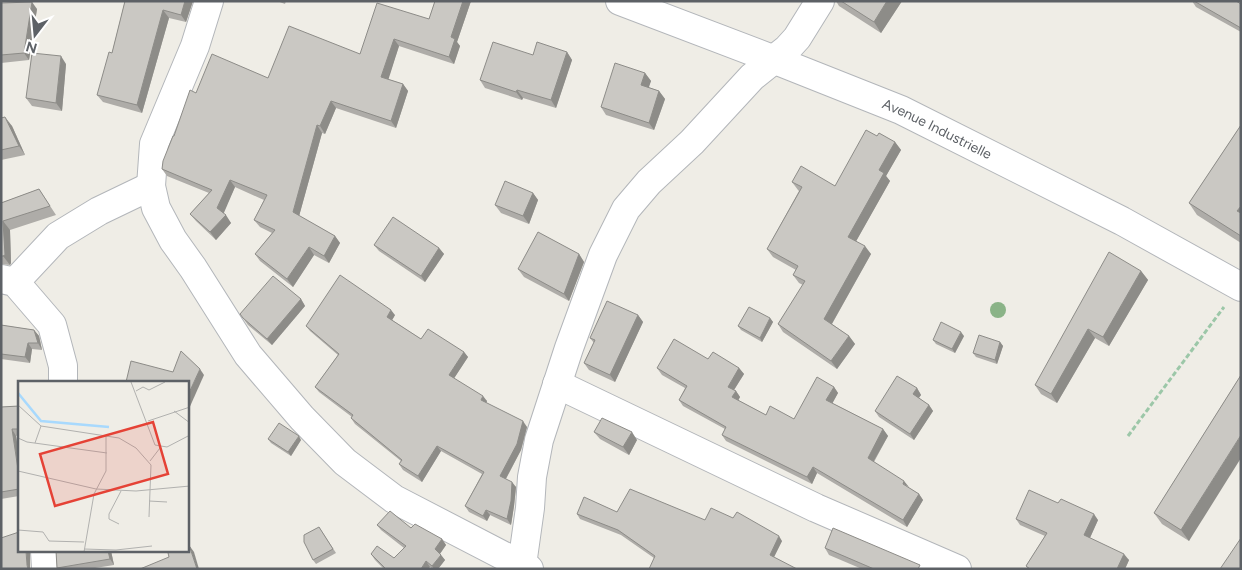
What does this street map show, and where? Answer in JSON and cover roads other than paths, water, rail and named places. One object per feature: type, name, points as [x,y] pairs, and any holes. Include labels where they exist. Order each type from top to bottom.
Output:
[{"type":"street","points":[[209,1],[195,46],[154,144],[151,186],[156,208],[173,240],[248,355],[302,418],[345,462],[394,499],[525,567],[532,478],[538,440],[603,255],[626,209],[649,182],[692,142],[752,77],[775,60],[797,38],[820,1]]},
{"type":"street","name":"Avenue Industrielle","points":[[620,1],[901,110],[1122,220],[1240,287]]},
{"type":"street","points":[[63,381],[64,366],[52,325],[8,280],[58,236],[99,211],[151,186]]},
{"type":"street","points":[[557,384],[816,508],[957,569]]},
{"type":"street","points":[[45,552],[46,569]]}]
